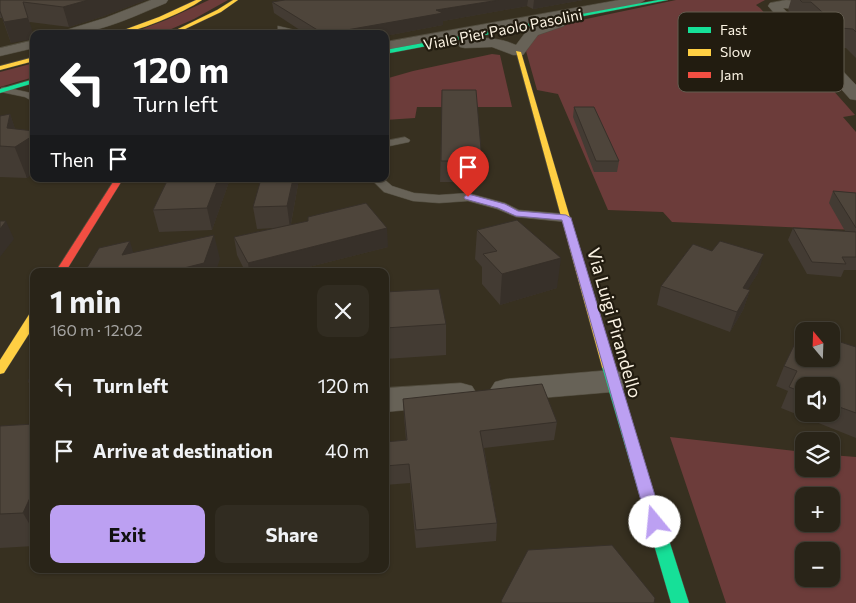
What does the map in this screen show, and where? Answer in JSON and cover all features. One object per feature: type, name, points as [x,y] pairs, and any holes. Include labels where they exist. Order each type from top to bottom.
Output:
[{"type":"main road","points":[[127,30],[161,18],[200,0]]},
{"type":"main road","points":[[187,30],[236,0]]},
{"type":"main road","name":"Viale Pier Paolo Pasolini","points":[[389,51],[666,0]]},
{"type":"main road","name":"Via Luigi Pirandello","points":[[518,52],[612,381],[680,603]]},
{"type":"main road","points":[[0,68],[30,60]]},
{"type":"main road","points":[[2,90],[30,82]]},
{"type":"main road","points":[[63,268],[117,182]]},
{"type":"main road","points":[[0,370],[30,322]]},
{"type":"street","points":[[81,30],[110,21],[162,0]]},
{"type":"street","name":"Viale Pier Paolo Pasolini","points":[[389,44],[481,21],[601,0]]},
{"type":"street","name":"Viale Pier Paolo Pasolini","points":[[389,44],[639,0]]},
{"type":"street","points":[[780,12],[774,6],[786,4],[856,9]]},
{"type":"street","name":"Viale Pier Paolo Pasolini","points":[[389,58],[481,42],[505,45],[518,52],[533,32],[551,24],[619,11],[620,8]]},
{"type":"street","points":[[0,52],[30,45]]},
{"type":"street","points":[[844,82],[856,95]]},
{"type":"street","points":[[389,400],[612,381]]},
{"type":"lane","points":[[2,90],[30,96]]},
{"type":"lane","points":[[389,143],[405,140]]},
{"type":"lane","points":[[380,182],[388,189],[413,197],[439,199],[468,197],[501,206],[516,213],[566,218]]},
{"type":"shaded area","points":[[209,0],[228,0],[194,19],[169,30],[140,30]]},
{"type":"shaded area","points":[[676,0],[765,0],[756,5],[764,12],[678,12],[678,92],[835,92],[855,115],[843,117],[856,132],[856,230],[672,222],[663,212],[608,210],[558,94],[537,90],[526,51],[538,33],[553,26]]},
{"type":"shaded area","points":[[492,54],[500,55],[512,107],[417,107],[415,118],[389,120],[389,78]]},
{"type":"shaded area","points":[[30,64],[30,78],[0,87],[0,72]]},
{"type":"shaded area","points":[[670,437],[795,451],[795,477],[840,477],[840,456],[856,457],[856,603],[726,603]]},
{"type":"building","points":[[0,0],[88,0],[63,7],[23,2],[28,18],[4,22],[0,11]]},
{"type":"building","points":[[285,0],[499,0],[436,10],[443,13],[347,30],[318,30],[272,2]]},
{"type":"building","points":[[800,0],[856,0],[856,32],[853,29],[844,28],[844,12],[822,12],[811,2],[802,2]]},
{"type":"building","points":[[442,90],[476,90],[482,161],[441,161]]},
{"type":"building","points":[[574,107],[594,107],[619,161],[596,161]]},
{"type":"building","points":[[10,114],[7,128],[30,131],[30,138],[15,147],[0,146],[0,116]]},
{"type":"building","points":[[167,182],[217,182],[207,208],[153,210]]},
{"type":"building","points":[[260,182],[292,182],[287,206],[253,207]]},
{"type":"building","points":[[833,191],[856,193],[856,228]]},
{"type":"building","points":[[366,203],[387,228],[248,263],[234,237],[308,221],[308,217]]},
{"type":"building","points":[[517,220],[561,258],[502,274],[483,254],[497,251],[477,230]]},
{"type":"building","points":[[0,221],[6,221],[0,229]]},
{"type":"building","points":[[793,228],[856,232],[856,257],[842,257],[846,264],[812,262]]},
{"type":"building","points":[[214,235],[204,263],[184,268],[87,268],[99,248],[130,241],[122,255]]},
{"type":"building","points":[[720,241],[764,254],[743,288],[750,290],[737,312],[661,286],[693,244],[712,251]]},
{"type":"building","points":[[439,289],[446,324],[389,328],[389,292]]},
{"type":"building","points":[[840,342],[856,347],[856,413],[840,407],[840,377],[795,377],[795,389],[789,387],[797,371],[784,366],[795,343],[795,368],[840,368]]},
{"type":"building","points":[[542,384],[557,422],[480,431],[497,523],[416,530],[409,464],[389,466],[389,442],[407,440],[403,399]]},
{"type":"building","points":[[30,424],[30,498],[23,513],[0,514],[0,426]]},
{"type":"building","points":[[612,545],[655,598],[654,603],[502,603],[501,601],[528,550]]},
{"type":"traffic: fast","points":[[389,51],[666,0]]},
{"type":"traffic: fast","points":[[0,91],[30,82]]},
{"type":"traffic: fast","points":[[608,367],[680,603]]},
{"type":"traffic: slow","points":[[127,30],[161,18],[200,0]]},
{"type":"traffic: slow","points":[[181,29],[219,11],[236,0]]},
{"type":"traffic: slow","points":[[518,52],[608,367]]},
{"type":"traffic: slow","points":[[0,68],[30,60]]},
{"type":"traffic: slow","points":[[0,370],[30,322]]},
{"type":"traffic: jam","points":[[63,268],[117,182]]},
{"type":"route","points":[[468,197],[501,206],[516,213],[566,218],[612,381],[655,522]]}]
